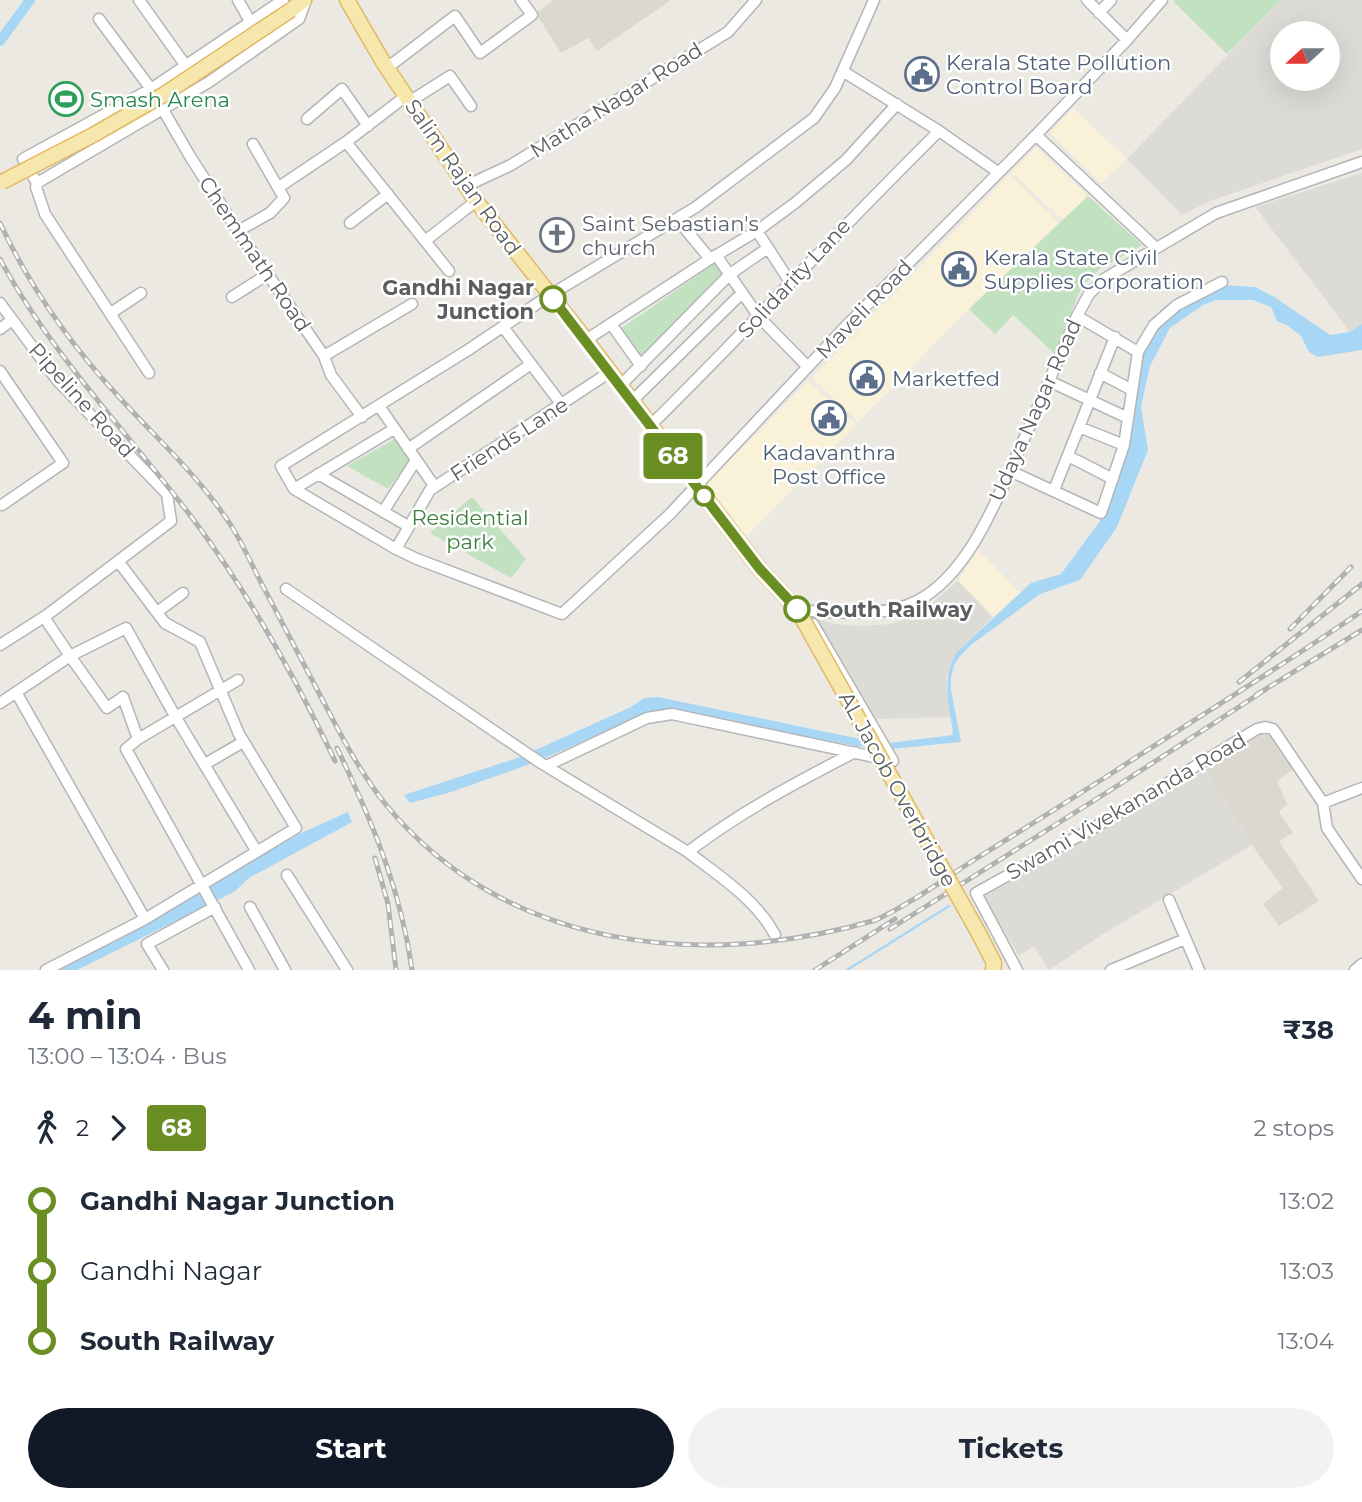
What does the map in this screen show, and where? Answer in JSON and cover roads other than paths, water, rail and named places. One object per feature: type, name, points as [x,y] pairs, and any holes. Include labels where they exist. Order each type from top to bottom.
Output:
[{"type":"main road","points":[[0,183],[163,95],[281,4],[305,0]]},
{"type":"main road","name":"Salim Rajan Road","points":[[347,0],[387,68],[476,201],[586,340],[759,568],[802,610]]},
{"type":"main road","name":"AL Jacob Overbridge","points":[[802,610],[973,922],[994,963],[993,970]]},
{"type":"street","points":[[139,0],[186,66]]},
{"type":"street","points":[[238,0],[251,23]]},
{"type":"street","points":[[37,183],[209,82],[299,19],[305,0]]},
{"type":"street","points":[[387,68],[455,16],[480,53],[532,15],[521,0]]},
{"type":"street","name":"Matha Nagar Road","points":[[466,186],[511,165],[728,32],[756,0]]},
{"type":"street","points":[[396,549],[295,489],[281,466],[362,417],[550,295],[677,219],[814,118],[844,72],[874,0]]},
{"type":"street","points":[[1087,0],[1127,40]]},
{"type":"street","points":[[1099,13],[1111,0]]},
{"type":"street","name":"Maveli Road","points":[[396,549],[562,614],[670,514],[808,367],[1127,40],[1162,0]]},
{"type":"street","points":[[149,373],[45,214],[37,183],[23,159],[151,89],[281,4]]},
{"type":"street","name":"Chemmath Road","points":[[99,19],[151,89],[238,231],[324,356],[331,376],[362,417]]},
{"type":"street","points":[[844,72],[939,131],[998,172]]},
{"type":"street","points":[[279,187],[408,99],[450,76],[471,106]]},
{"type":"street","points":[[307,119],[342,89],[368,126]]},
{"type":"street","points":[[586,340],[757,231],[795,203],[846,160],[897,104]]},
{"type":"street","name":"Solidarity Lane","points":[[650,426],[939,131]]},
{"type":"street","points":[[1036,135],[1155,247]]},
{"type":"street","points":[[346,142],[449,271]]},
{"type":"street","points":[[238,231],[279,206],[284,198],[253,144]]},
{"type":"street","name":"Udaya Nagar Road","points":[[802,610],[886,611],[916,602],[936,588],[954,570],[974,542],[1010,471],[1077,316],[1089,294],[1104,279],[1216,213],[1362,162]]},
{"type":"street","points":[[350,223],[388,194]]},
{"type":"street","points":[[425,241],[476,201]]},
{"type":"street","points":[[677,219],[730,274],[759,317],[808,367]]},
{"type":"street","points":[[757,231],[790,282]]},
{"type":"street","points":[[620,386],[730,274],[768,248]]},
{"type":"street","points":[[232,297],[268,274]]},
{"type":"street","points":[[1010,471],[1101,513],[1124,445],[1138,352],[1154,325],[1177,306],[1222,282]]},
{"type":"street","points":[[111,313],[141,293]]},
{"type":"street","points":[[632,401],[742,293]]},
{"type":"street","name":"Pipeline Road","points":[[0,303],[57,380],[167,494],[171,521],[118,561]]},
{"type":"street","points":[[324,356],[412,304]]},
{"type":"street","points":[[1077,316],[1138,352]]},
{"type":"street","points":[[0,329],[12,320]]},
{"type":"street","points":[[611,324],[641,366]]},
{"type":"street","points":[[503,327],[562,405]]},
{"type":"street","points":[[1054,490],[1115,337]]},
{"type":"street","points":[[408,449],[531,365]]},
{"type":"street","points":[[0,371],[63,463],[2,505]]},
{"type":"street","name":"Friends Lane","points":[[396,549],[430,490],[610,372]]},
{"type":"street","points":[[1100,373],[1132,390]]},
{"type":"street","points":[[1049,381],[1128,418]]},
{"type":"street","points":[[379,406],[435,487]]},
{"type":"street","points":[[1079,427],[1124,445]]},
{"type":"street","points":[[295,489],[394,429]]},
{"type":"street","points":[[1068,456],[1113,479]]},
{"type":"street","points":[[383,512],[416,460]]},
{"type":"street","points":[[317,474],[408,526]]},
{"type":"street","points":[[0,645],[44,617],[118,561],[165,623],[200,642],[243,742],[296,828],[204,887],[46,970]]},
{"type":"street","points":[[286,589],[544,764],[688,852],[734,888],[769,925],[775,936]]},
{"type":"street","points":[[157,612],[183,593]]},
{"type":"street","points":[[544,764],[647,718],[672,714],[893,761],[802,610]]},
{"type":"street","points":[[44,617],[107,708],[123,697],[138,739]]},
{"type":"street","points":[[0,703],[70,656],[126,628],[175,716],[257,852]]},
{"type":"street","points":[[238,680],[126,748],[249,970]]},
{"type":"street","points":[[16,692],[145,919]]},
{"type":"street","name":"Swami Vivekananda Road","points":[[1017,970],[975,893],[1075,838],[1257,729],[1273,729],[1323,803]]},
{"type":"street","points":[[205,764],[243,742]]},
{"type":"street","points":[[688,852],[719,828],[758,804],[855,752]]},
{"type":"street","points":[[1362,788],[1323,803],[1327,828],[1362,879]]},
{"type":"street","points":[[287,875],[345,970]]},
{"type":"street","points":[[1169,900],[1199,970]]},
{"type":"street","points":[[163,970],[147,944],[214,905]]},
{"type":"street","points":[[250,907],[285,970]]},
{"type":"street","points":[[1111,970],[1185,939]]},
{"type":"street","points":[[1355,970],[1362,964]]},
{"type":"water","points":[[1223,285],[1255,287],[1330,335],[1350,332],[1362,324],[1362,350],[1318,357],[1309,352],[1301,336],[1277,321],[1271,307],[1253,300],[1216,300],[1203,305],[1170,328],[1150,366],[1141,407],[1148,450],[1117,527],[1080,580],[1040,594],[961,655],[954,665],[951,690],[961,742],[892,749],[863,747],[758,728],[647,714],[533,763],[451,792],[410,803],[404,795],[520,757],[631,707],[644,698],[658,697],[889,743],[953,735],[947,683],[957,652],[1031,583],[1061,574],[1103,517],[1139,353],[1155,326],[1177,307]]},
{"type":"water","points":[[348,812],[352,822],[249,878],[234,892],[77,970],[56,970],[150,921],[299,834]]},
{"type":"waterway","points":[[0,41],[30,0]]},
{"type":"waterway","points":[[1085,828],[1087,818]]},
{"type":"waterway","points":[[847,970],[949,906]]},
{"type":"railway","points":[[0,223],[24,270],[67,335],[118,396],[193,475],[232,527],[344,739],[387,806],[435,855],[490,892],[549,919],[612,936],[678,944],[744,944],[811,935],[876,920],[1076,796],[1362,611]]},
{"type":"railway","points":[[0,259],[43,329],[216,551],[254,609],[305,700],[335,761]]},
{"type":"railway","points":[[1290,629],[1351,567]]},
{"type":"railway","points":[[1239,682],[1362,584]]},
{"type":"railway","points":[[1256,695],[1362,630]]},
{"type":"railway","points":[[890,929],[1265,690]]},
{"type":"railway","points":[[337,748],[384,856],[401,912],[412,970]]},
{"type":"railway","points":[[375,858],[388,904],[396,970]]},
{"type":"railway","points":[[815,970],[895,919]]},
{"type":"place","name":"Kerala State Pollution Control Board","points":[[922,74]]},
{"type":"place","name":"Smash Arena","points":[[66,99]]},
{"type":"place","name":"Saint Sebastian's church","points":[[557,235]]},
{"type":"place","name":"Kerala State Civil Supplies Corporation","points":[[959,269]]},
{"type":"place","name":"Gandhi Nagar Junction","points":[[553,299]]},
{"type":"place","name":"Marketfed","points":[[867,378]]},
{"type":"place","name":"Kadavanthra Post Office","points":[[829,418]]},
{"type":"place","name":"South Railway","points":[[797,609]]},
{"type":"park label","name":"Residential park","points":[[470,529]]}]
